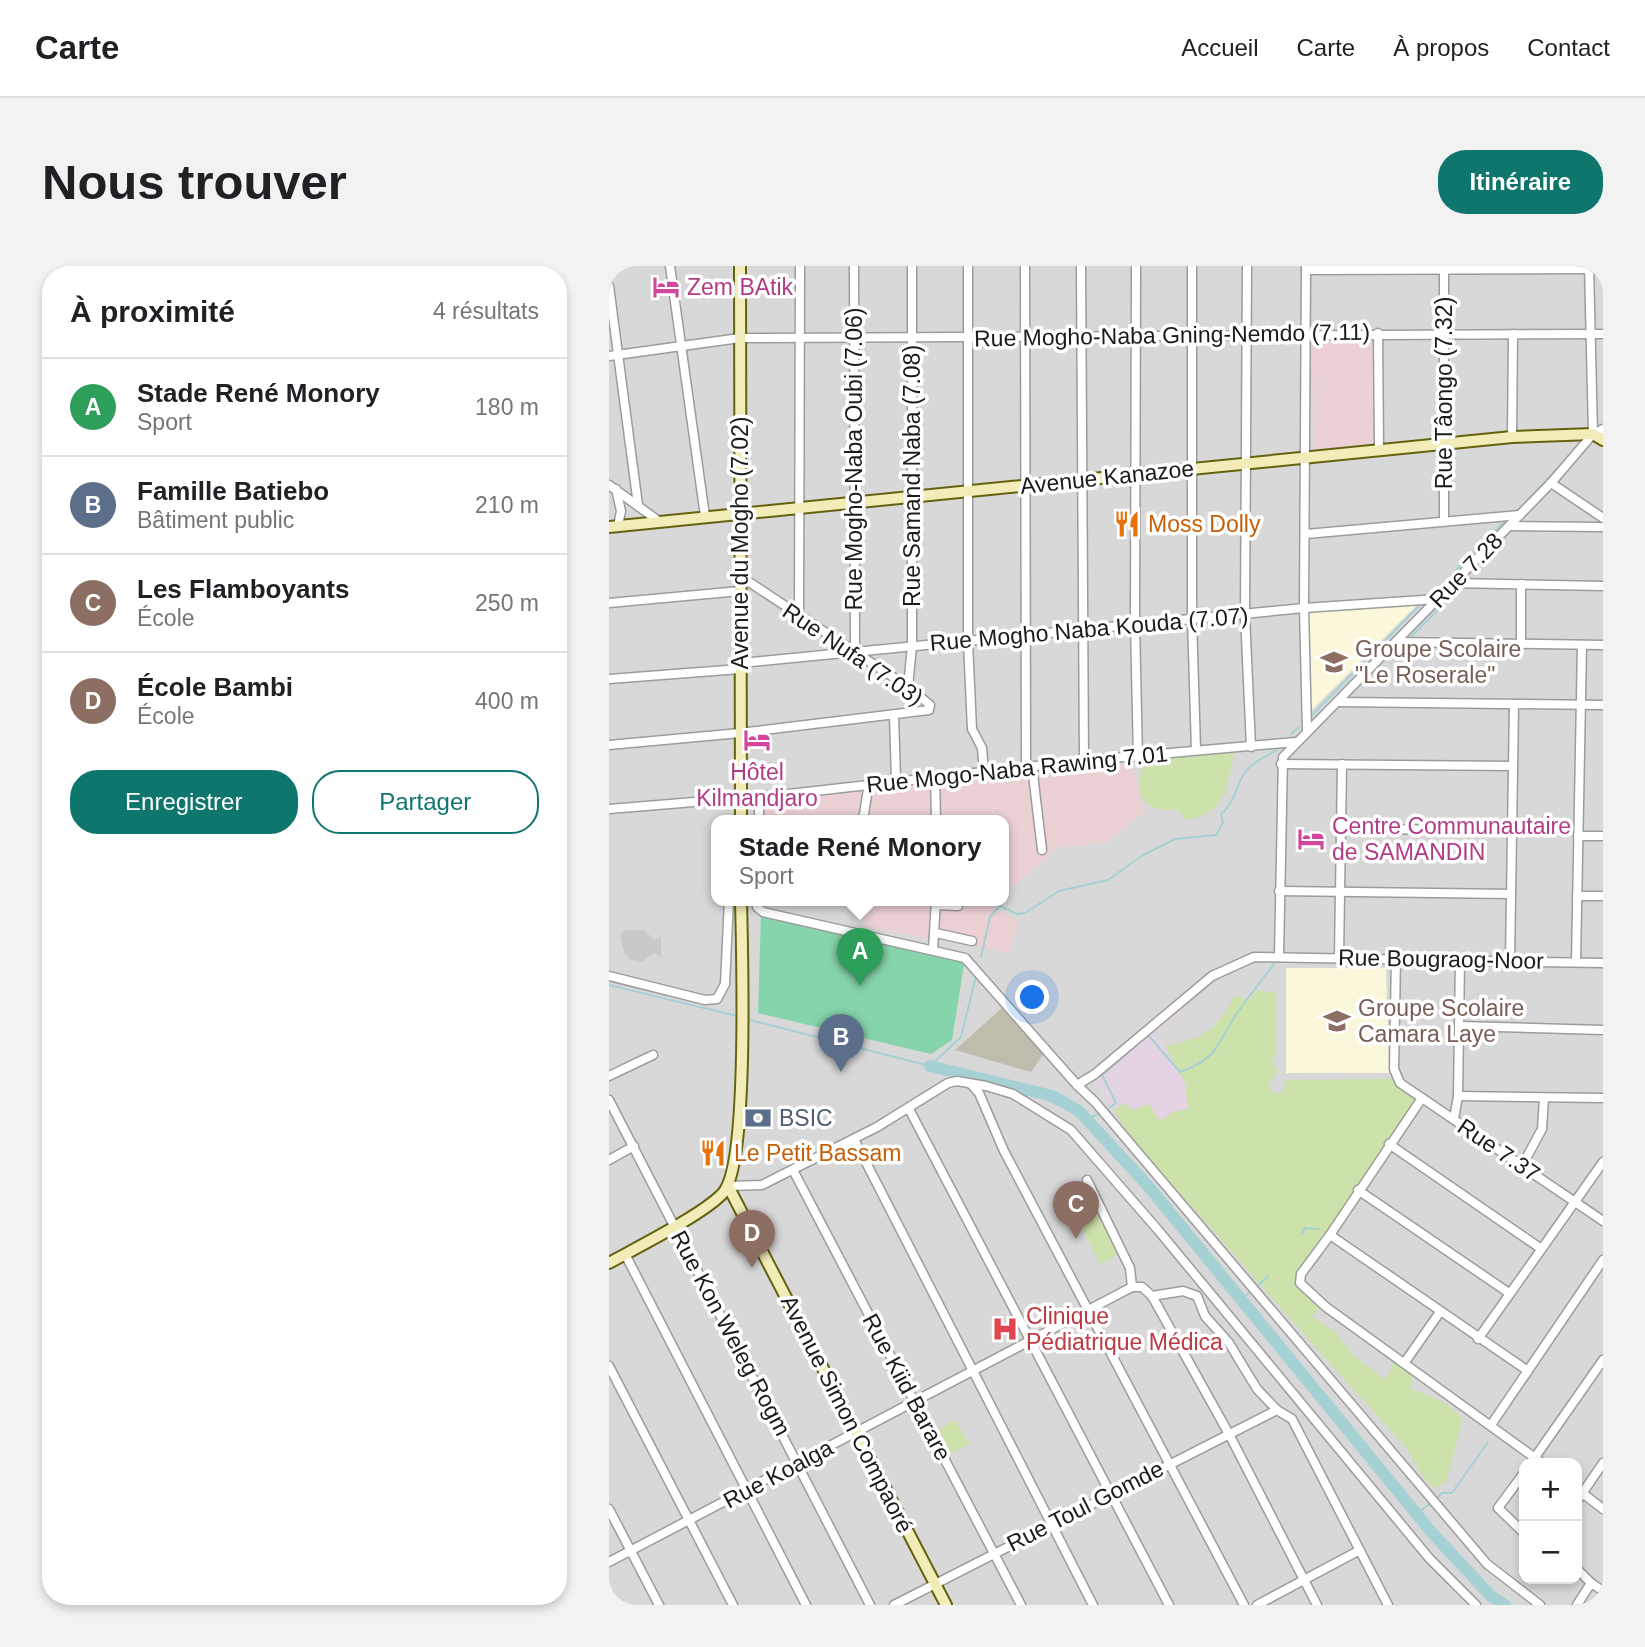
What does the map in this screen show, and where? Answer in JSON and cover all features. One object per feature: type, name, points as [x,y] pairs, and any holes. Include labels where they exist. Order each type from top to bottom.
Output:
[{"type":"street","points":[[670,266],[705,516]]},
{"type":"street","name":"Avenue du Mogho (7.02)","points":[[740,266],[741,815]]},
{"type":"street","points":[[799,617],[800,266]]},
{"type":"street","name":"Rue Mogho-Naba Oubi (7.06)","points":[[853,652],[854,266]]},
{"type":"street","name":"Rue Samand Naba (7.08)","points":[[908,687],[912,646],[912,266]]},
{"type":"street","points":[[968,266],[968,642],[972,729],[982,748],[983,771]]},
{"type":"street","points":[[1025,266],[1024,637],[1029,766],[1042,850]]},
{"type":"street","points":[[1081,266],[1084,761]]},
{"type":"street","points":[[1136,266],[1135,624],[1138,758]]},
{"type":"street","points":[[1192,266],[1192,618],[1196,750]]},
{"type":"street","points":[[1247,266],[1248,464],[1245,615],[1251,747]]},
{"type":"street","name":"Rue Tâongo (7.32)","points":[[1444,267],[1444,520]]},
{"type":"street","points":[[1307,730],[1304,608],[1306,268],[1588,268],[1589,334],[1600,435]]},
{"type":"street","points":[[609,286],[614,356],[638,505]]},
{"type":"street","points":[[1378,333],[1379,450]]},
{"type":"street","points":[[1512,437],[1513,334]]},
{"type":"street","name":"Rue Mogho-Naba Gning-Nemdo (7.11)","points":[[614,356],[740,338],[1603,334]]},
{"type":"street","name":"Avenue Kanazoe","points":[[614,527],[1512,437],[1600,435]]},
{"type":"street","name":"Rue 7.28","points":[[1281,764],[1295,742],[1339,702],[1600,435]]},
{"type":"street","points":[[1551,483],[1603,518]]},
{"type":"street","points":[[612,487],[660,522]]},
{"type":"street","points":[[612,487],[621,511],[614,527]]},
{"type":"street","points":[[1306,534],[1520,515]]},
{"type":"street","points":[[1509,526],[1603,527]]},
{"type":"street","name":"Rue Nufa (7.03)","points":[[740,576],[908,687],[930,708],[894,715]]},
{"type":"street","points":[[1454,583],[1603,586]]},
{"type":"street","points":[[1521,583],[1521,644]]},
{"type":"street","points":[[609,603],[740,591]]},
{"type":"street","name":"Rue Mogho Naba Kouda (7.07)","points":[[609,679],[1192,618],[1438,599]]},
{"type":"street","points":[[1397,642],[1603,645]]},
{"type":"street","points":[[1576,962],[1581,645]]},
{"type":"street","points":[[1339,702],[1603,705]]},
{"type":"street","points":[[1510,961],[1514,704]]},
{"type":"street","points":[[609,744],[740,733],[894,715],[896,780]]},
{"type":"street","name":"Rue Mogo-Naba Rawing 7.01","points":[[609,809],[1295,742]]},
{"type":"street","points":[[1279,956],[1281,764],[1513,766]]},
{"type":"street","points":[[1339,957],[1342,764]]},
{"type":"street","points":[[935,776],[936,815]]},
{"type":"street","points":[[864,815],[869,783]]},
{"type":"street","points":[[758,815],[759,796]]},
{"type":"street","points":[[1341,829],[1512,830]]},
{"type":"street","points":[[1578,836],[1603,836]]},
{"type":"street","points":[[1279,891],[1511,894]]},
{"type":"street","points":[[1577,896],[1603,896]]},
{"type":"street","points":[[609,976],[705,1000],[717,999],[725,984],[729,906]]},
{"type":"street","points":[[609,1264],[718,1197],[728,1186],[737,1155],[741,906]]},
{"type":"street","points":[[757,906],[763,912],[965,958],[974,966],[996,996],[1095,1102],[1267,1302],[1487,1564],[1540,1605]]},
{"type":"street","points":[[933,950],[936,906]]},
{"type":"street","points":[[936,933],[972,941]]},
{"type":"street","name":"Rue Bougraog-Noor","points":[[1077,1085],[1095,1074],[1212,976],[1254,957],[1603,963]]},
{"type":"street","name":"Rue 7.37","points":[[1396,958],[1396,1077],[1422,1098],[1523,1164],[1603,1221]]},
{"type":"street","points":[[1454,1119],[1458,1096],[1460,960]]},
{"type":"street","points":[[1459,1026],[1603,1030]]},
{"type":"street","points":[[609,1076],[653,1055]]},
{"type":"street","points":[[728,1186],[762,1185],[855,1139],[909,1109],[948,1083],[971,1083],[1013,1094],[1070,1130],[1158,1230],[1429,1558],[1476,1605]]},
{"type":"street","points":[[971,1083],[979,1093],[1005,1151],[1089,1312],[1172,1462],[1244,1605]]},
{"type":"street","points":[[1458,1096],[1603,1098]]},
{"type":"street","points":[[1422,1098],[1301,1274],[1300,1283],[1326,1307],[1405,1362],[1532,1458]]},
{"type":"street","points":[[1523,1164],[1542,1129],[1544,1098]]},
{"type":"street","name":"Rue Kon Weleg Rogm","points":[[609,1100],[799,1462],[870,1605]]},
{"type":"street","points":[[909,1109],[1168,1605]]},
{"type":"street","points":[[855,1139],[1093,1605]]},
{"type":"street","points":[[1389,1144],[1540,1248]]},
{"type":"street","points":[[609,1160],[634,1146]]},
{"type":"street","points":[[1478,1339],[1603,1161]]},
{"type":"street","name":"Rue Kiid Barare","points":[[793,1170],[1021,1605]]},
{"type":"street","points":[[1087,1181],[1127,1259],[1133,1276],[1132,1287],[1142,1287],[1152,1296],[1229,1434],[1317,1605]]},
{"type":"street","name":"Avenue Simon Compaoré","points":[[728,1186],[946,1605]]},
{"type":"street","points":[[1358,1190],[1509,1293]]},
{"type":"street","points":[[1330,1235],[1528,1371]]},
{"type":"street","points":[[625,1254],[806,1605]]},
{"type":"street","points":[[1491,1425],[1603,1260]]},
{"type":"street","name":"Rue Koalga","points":[[609,1562],[1089,1312],[1132,1287]]},
{"type":"street","points":[[1152,1296],[1183,1291],[1196,1296],[1205,1316],[1229,1343],[1257,1389],[1277,1410],[1291,1419],[1388,1605]]},
{"type":"street","points":[[1405,1362],[1440,1311]]},
{"type":"street","points":[[1538,1458],[1603,1360]]},
{"type":"street","points":[[609,1366],[733,1605]]},
{"type":"street","name":"Rue Toul Gomde","points":[[894,1605],[1277,1410]]},
{"type":"street","points":[[1582,1491],[1603,1463]]},
{"type":"street","points":[[1519,1480],[1498,1508],[1519,1528]]},
{"type":"street","points":[[1582,1497],[1603,1509]]},
{"type":"street","points":[[609,1509],[659,1605]]},
{"type":"street","points":[[1257,1605],[1360,1550]]},
{"type":"street","points":[[1582,1574],[1603,1591]]},
{"type":"street","points":[[1577,1605],[1591,1583]]},
{"type":"shaded area","points":[[609,266],[1603,266],[1603,1605],[609,1605]]},
{"type":"shaded area","points":[[1377,335],[1376,445],[1313,449],[1312,336]]},
{"type":"shaded area","name":"Groupe Scolaire \"Le Roserale\"","points":[[1419,603],[1309,713],[1308,611]]},
{"type":"shaded area","points":[[1131,758],[1144,813],[1107,842],[1058,848],[1009,890],[1009,815],[761,815],[753,801]]},
{"type":"shaded area","points":[[856,906],[992,906],[1018,920],[1010,953],[865,927]]},
{"type":"shaded area","points":[[625,930],[643,930],[655,940],[661,936],[661,957],[654,953],[642,962],[631,960],[624,952],[620,935]]},
{"type":"shaded area","name":"Groupe Scolaire Camara Laye","points":[[1286,968],[1386,968],[1389,1073],[1286,1073]]},
{"type":"shaded area","points":[[1179,1007],[1183,1011],[1153,1035],[1165,1046],[1186,1083],[1188,1109],[1173,1112],[1159,1121],[1124,1104],[1114,1110],[1092,1078]]},
{"type":"shaded area","points":[[1002,1008],[1044,1053],[1031,1072],[955,1050]]},
{"type":"green space","points":[[1235,753],[1222,797],[1217,805],[1200,817],[1186,820],[1177,809],[1154,808],[1142,798],[1139,781],[1144,759]]},
{"type":"green space","points":[[761,913],[965,958],[952,1040],[931,1054],[758,1013]]},
{"type":"green space","points":[[1257,990],[1275,993],[1276,1052],[1272,1061],[1278,1071],[1268,1085],[1273,1093],[1284,1092],[1286,1080],[1392,1079],[1416,1098],[1294,1281],[1321,1306],[1312,1316],[1335,1332],[1354,1356],[1386,1380],[1393,1362],[1413,1376],[1410,1388],[1443,1402],[1463,1418],[1446,1482],[1434,1488],[1424,1478],[1400,1441],[1153,1163],[1131,1137],[1114,1110],[1124,1103],[1132,1110],[1149,1104],[1160,1121],[1173,1112],[1188,1109],[1185,1083],[1165,1046],[1200,1036],[1221,1018],[1235,995],[1248,1001]]},
{"type":"green space","points":[[1091,1190],[1123,1252],[1100,1264],[1069,1202]]},
{"type":"green space","points":[[955,1420],[969,1444],[951,1453],[939,1429]]},
{"type":"waterway","points":[[1518,510],[1561,465]]},
{"type":"waterway","points":[[1451,575],[1503,523]]},
{"type":"waterway","points":[[1409,639],[1459,588],[1518,588]]},
{"type":"waterway","points":[[1576,589],[1603,590]]},
{"type":"waterway","points":[[1313,714],[1420,605]]},
{"type":"waterway","points":[[1291,734],[1299,727]]},
{"type":"waterway","points":[[981,957],[990,917],[1000,906],[1017,914],[1025,913],[1059,891],[1108,880],[1143,855],[1175,839],[1216,835],[1223,823],[1221,814],[1229,806],[1247,770],[1276,750]]},
{"type":"waterway","points":[[1148,1035],[1180,1072],[1193,1067],[1216,1048],[1238,1012],[1274,964]]},
{"type":"waterway","points":[[746,1019],[930,1066],[961,1037],[976,976]]},
{"type":"waterway","points":[[609,985],[737,1016]]},
{"type":"waterway","points":[[1109,1108],[1116,1103],[1102,1075],[1127,1053]]},
{"type":"waterway","points":[[930,1066],[1052,1096],[1079,1111],[1149,1187],[1433,1534],[1491,1596],[1505,1605]]},
{"type":"waterway","points":[[1086,1119],[1099,1114]]},
{"type":"waterway","points":[[1302,1234],[1305,1228],[1319,1229]]},
{"type":"waterway","points":[[1258,1286],[1268,1276]]},
{"type":"waterway","points":[[1241,1300],[1251,1291]]},
{"type":"waterway","points":[[1437,1498],[1442,1493],[1452,1493],[1488,1442]]},
{"type":"waterway","points":[[1417,1514],[1429,1504]]},
{"type":"place","name":"Zem BAtik","points":[[666,287]]},
{"type":"place","name":"Moss Dolly","points":[[1127,524]]},
{"type":"place","name":"Groupe Scolaire \"Le Roserale\"","points":[[1334,662]]},
{"type":"place","name":"Hôtel Kilmandjaro","points":[[757,740]]},
{"type":"place","name":"Centre Communautaire de SAMANDIN","points":[[1311,839]]},
{"type":"place","name":"Stade René Monory","points":[[860,986]]},
{"type":"place","name":"Groupe Scolaire Camara Laye","points":[[1337,1021]]},
{"type":"place","name":"Famille Batiebo","points":[[841,1072]]},
{"type":"place","name":"BSIC","points":[[758,1118]]},
{"type":"place","name":"Le Petit Bassam","points":[[713,1153]]},
{"type":"place","name":"Les Flamboyants","points":[[1076,1239]]},
{"type":"place","name":"École Bambi","points":[[752,1268]]},
{"type":"place","name":"Clinique Pédiatrique Médica","points":[[1005,1329]]}]
